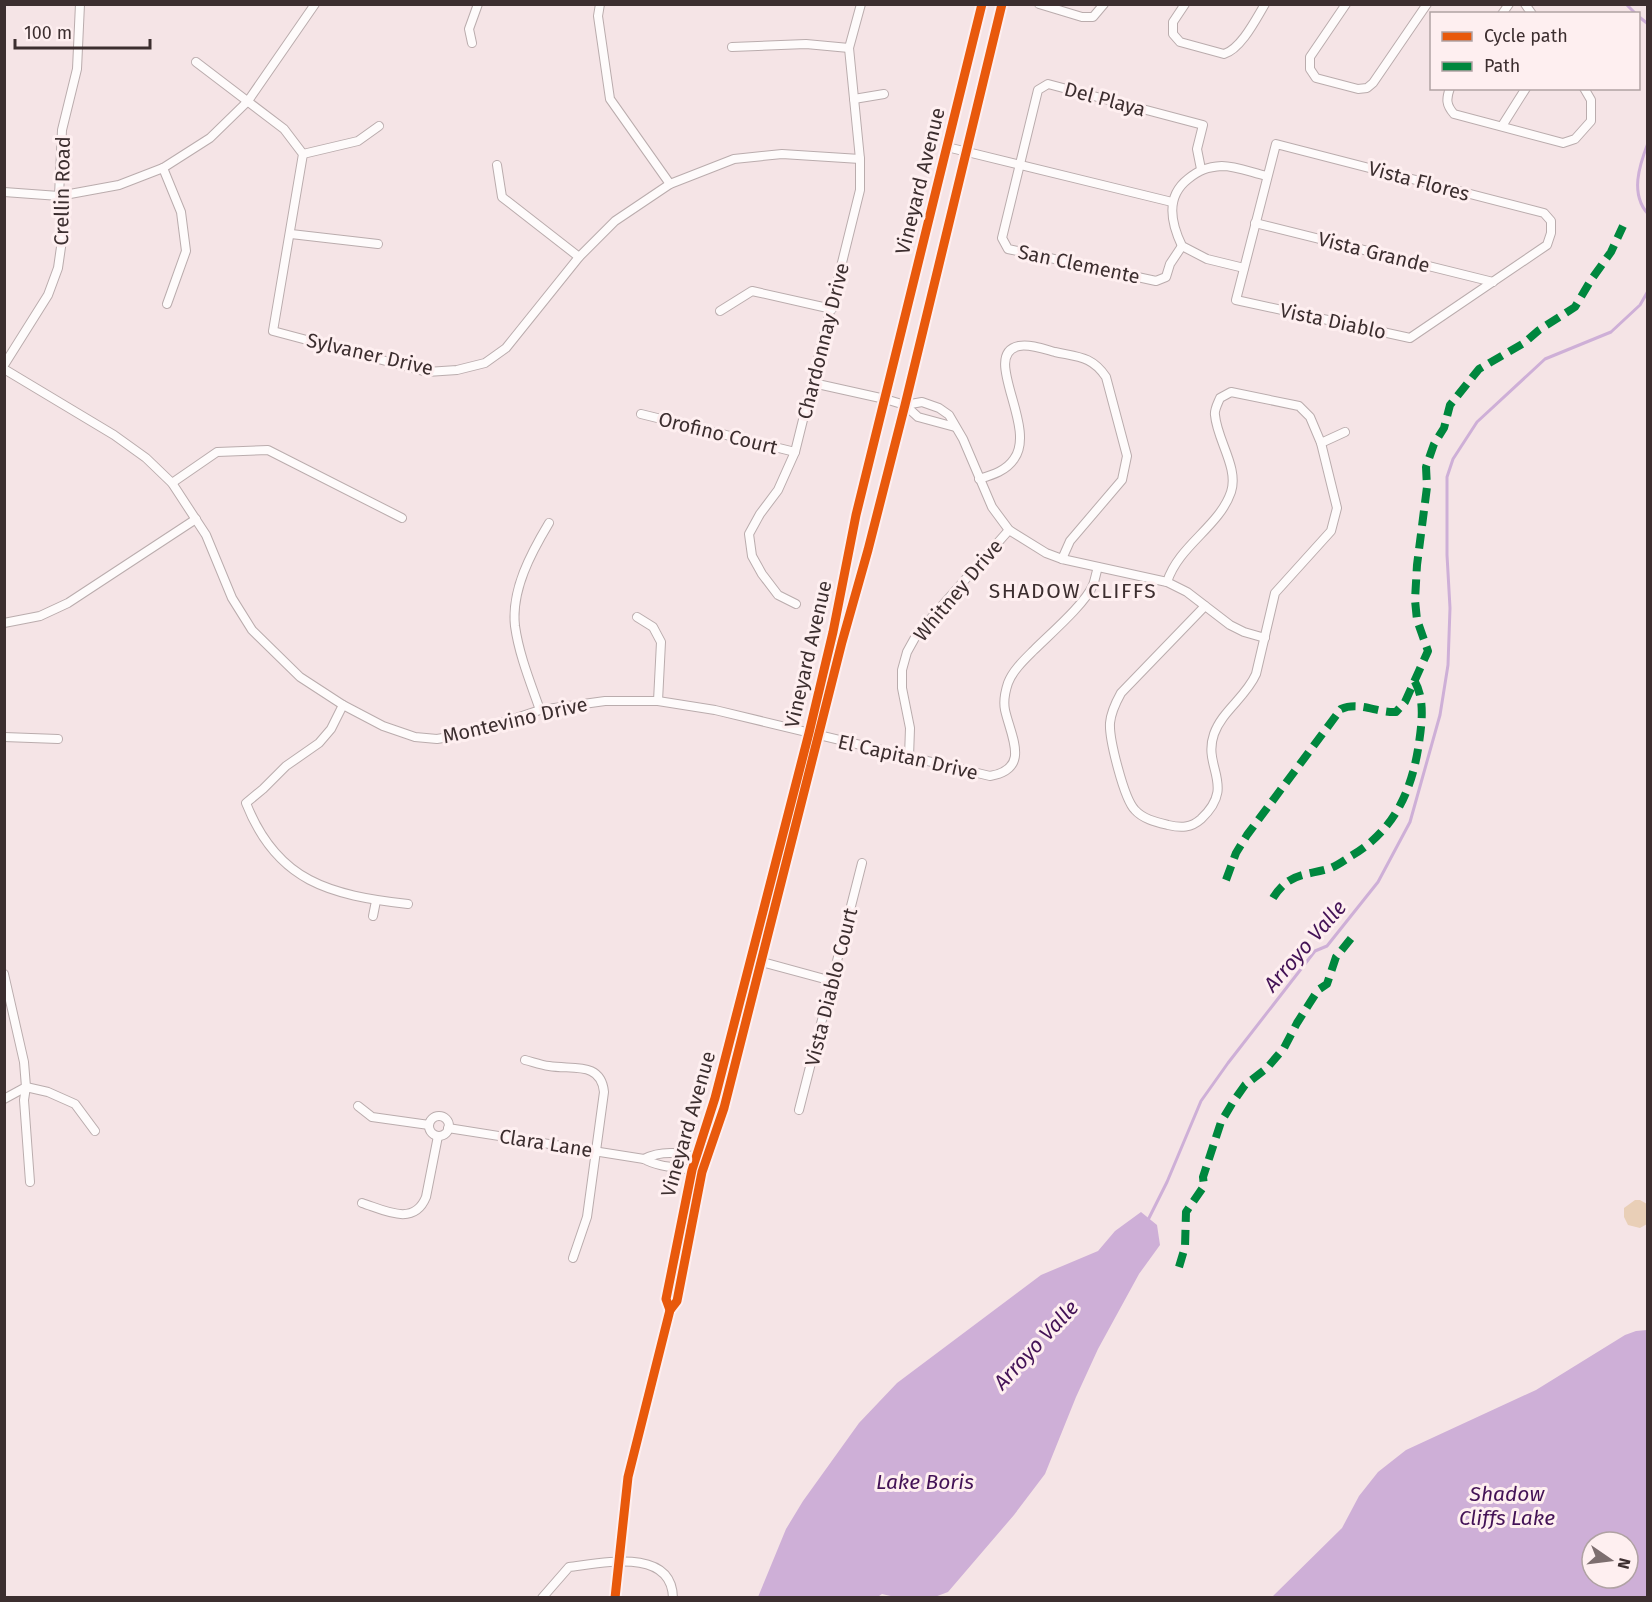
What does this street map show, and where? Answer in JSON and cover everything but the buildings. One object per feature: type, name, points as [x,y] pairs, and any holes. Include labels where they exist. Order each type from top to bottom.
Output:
[{"type":"street","name":"Crellin Road","points":[[4,367],[48,296],[58,268],[64,226],[59,196],[62,130],[77,69],[80,4]]},
{"type":"street","points":[[472,44],[469,28],[478,4]]},
{"type":"street","points":[[600,4],[598,16],[610,99],[670,184]]},
{"type":"street","points":[[732,48],[807,44],[849,48],[861,4]]},
{"type":"street","name":"Vineyard Avenue","points":[[670,1310],[666,1299],[681,1216],[695,1157],[715,1098],[809,733],[833,632],[856,515],[982,4]]},
{"type":"street","name":"Vineyard Avenue","points":[[615,1598],[628,1477],[670,1310],[677,1300],[705,1161],[724,1107],[842,642],[905,405],[1002,4]]},
{"type":"street","points":[[1039,4],[1082,17],[1093,17],[1104,4]]},
{"type":"street","points":[[1185,4],[1173,22],[1173,34],[1180,42],[1224,54],[1231,52],[1238,45],[1265,4]]},
{"type":"street","points":[[1346,4],[1310,57],[1310,69],[1316,78],[1358,89],[1367,88],[1373,83],[1427,4]]},
{"type":"street","points":[[4,192],[59,196],[119,185],[164,168],[210,138],[248,101],[311,6]]},
{"type":"street","name":"Chardonnay Drive","points":[[796,604],[778,595],[762,574],[752,556],[749,534],[760,514],[778,490],[795,452],[860,190],[860,159],[849,48]]},
{"type":"street","points":[[196,62],[284,129],[303,154],[358,141],[379,126]]},
{"type":"street","name":"Del Playa","points":[[1020,164],[1038,90],[1048,84],[1203,125],[1197,149],[1201,169]]},
{"type":"street","points":[[1449,90],[1446,99],[1454,114],[1563,143],[1575,139],[1591,121],[1591,100],[1585,90]]},
{"type":"street","points":[[1502,126],[1525,90]]},
{"type":"street","points":[[854,99],[884,94]]},
{"type":"street","name":"Vista Flores","points":[[1255,223],[1276,144],[1544,213],[1551,221],[1551,233],[1547,245],[1493,282]]},
{"type":"street","points":[[947,147],[1172,202]]},
{"type":"street","name":"Sylvaner Drive","points":[[303,154],[273,331],[427,372],[457,370],[485,363],[506,348],[579,257],[615,221],[670,184],[734,159],[782,154],[860,159]]},
{"type":"street","name":"San Clemente","points":[[1020,164],[1002,238],[1008,249],[1156,281],[1166,277],[1170,264],[1182,246]]},
{"type":"street","points":[[497,165],[502,197],[579,257]]},
{"type":"street","points":[[1244,268],[1207,259],[1182,246],[1173,222],[1172,202],[1176,191],[1201,169],[1224,166],[1267,176]]},
{"type":"street","points":[[164,168],[181,212],[186,251],[167,304]]},
{"type":"street","name":"Vista Diablo","points":[[1255,223],[1236,300],[1410,338],[1493,282]]},
{"type":"street","name":"Vista Grande","points":[[1255,223],[1493,282]]},
{"type":"street","points":[[291,234],[378,244]]},
{"type":"street","points":[[720,311],[752,291],[832,309]]},
{"type":"street","points":[[979,479],[1001,471],[1015,459],[1021,443],[1021,426],[1004,365],[1008,352],[1018,346],[1029,346],[1091,360],[1106,377],[1127,456],[1126,468],[1122,480],[1070,541],[1062,558]]},
{"type":"street","name":"Montevino Drive","points":[[4,367],[114,435],[146,458],[172,483],[206,535],[231,598],[252,630],[300,677],[343,705],[383,726],[415,737],[437,739],[472,733],[540,710],[605,701],[658,701],[715,710],[819,736]]},
{"type":"street","points":[[813,383],[905,405],[918,417],[955,427]]},
{"type":"street","points":[[1167,582],[1170,572],[1184,550],[1225,506],[1232,490],[1232,474],[1214,414],[1220,398],[1231,392],[1299,406],[1310,417],[1321,443],[1337,508],[1331,531],[1275,593],[1261,659],[1251,685],[1226,714],[1214,733],[1211,751],[1220,785],[1218,796],[1203,818],[1192,826],[1179,828],[1144,818],[1133,809],[1126,795],[1115,755],[1110,722],[1121,693],[1205,606]]},
{"type":"street","points":[[905,405],[922,402],[939,408],[949,415],[963,439],[992,507],[1009,530],[1046,553],[1167,582],[1188,592],[1230,625],[1265,638]]},
{"type":"street","name":"Orofino Court","points":[[641,414],[795,452]]},
{"type":"street","points":[[1321,443],[1345,432]]},
{"type":"street","points":[[172,483],[217,452],[268,450],[402,518]]},
{"type":"street","points":[[4,622],[40,616],[68,603],[196,519]]},
{"type":"street","points":[[540,710],[522,657],[515,626],[516,597],[535,546],[549,523]]},
{"type":"street","name":"Whitney Drive","points":[[909,757],[910,728],[902,688],[902,670],[907,652],[917,634],[1009,530]]},
{"type":"street","name":"El Capitan Drive","points":[[819,736],[990,776],[1002,774],[1011,768],[1016,756],[1005,708],[1004,695],[1010,679],[1024,660],[1075,609],[1092,587],[1098,567]]},
{"type":"street","points":[[637,617],[653,627],[661,642],[658,701]]},
{"type":"street","points":[[343,705],[331,729],[319,743],[286,766],[246,803],[268,847],[285,864],[311,882],[340,893],[376,901],[408,904]]},
{"type":"street","points":[[4,737],[58,739]]},
{"type":"street","name":"Vista Diablo Court","points":[[799,1110],[862,863]]},
{"type":"street","points":[[373,916],[376,901]]},
{"type":"street","points":[[750,959],[832,981]]},
{"type":"street","points":[[4,974],[24,1062],[26,1087],[24,1100],[30,1182]]},
{"type":"street","points":[[525,1060],[549,1066],[588,1070],[600,1076],[603,1083],[604,1092],[587,1217],[573,1258]]},
{"type":"street","points":[[4,1099],[26,1087],[48,1092],[75,1104],[95,1131]]},
{"type":"street","points":[[358,1106],[372,1117],[429,1125]]},
{"type":"street","points":[[440,1116],[446,1120],[448,1128],[444,1134],[438,1136],[432,1133],[429,1125],[433,1118],[440,1116]]},
{"type":"street","name":"Clara Lane","points":[[448,1128],[644,1159],[652,1164],[692,1170]]},
{"type":"street","points":[[362,1203],[401,1214],[416,1212],[423,1205],[426,1197],[438,1136]]},
{"type":"street","name":"Clara Lane","points":[[644,1159],[664,1152],[705,1161]]},
{"type":"street","points":[[692,1170],[705,1161]]},
{"type":"street","points":[[542,1598],[569,1568],[619,1560],[659,1568],[672,1585],[673,1598]]},
{"type":"shaded area","points":[[1635,1200],[1647,1204],[1647,1224],[1640,1228],[1628,1225],[1624,1217],[1624,1208]]},
{"type":"water","name":"Lake Boris","points":[[1141,1212],[1157,1225],[1160,1245],[1139,1274],[1098,1349],[1045,1474],[1014,1515],[948,1592],[932,1598],[895,1597],[882,1594],[876,1598],[758,1597],[786,1529],[803,1501],[859,1423],[897,1383],[1041,1275],[1098,1251],[1115,1231]]},
{"type":"water","name":"Shadow Cliffs Lake","points":[[1647,1330],[1647,1597],[1272,1597],[1342,1528],[1359,1496],[1378,1472],[1406,1450],[1536,1390],[1625,1335]]},
{"type":"waterway","name":"Arroyo Valle","points":[[1626,4],[1634,12]]},
{"type":"waterway","name":"Arroyo Valle","points":[[1640,18],[1648,24]]},
{"type":"waterway","name":"Arroyo Valle","points":[[1648,143],[1638,180],[1639,198],[1648,214]]},
{"type":"waterway","name":"Arroyo Valle","points":[[1148,1220],[1167,1182],[1201,1101],[1315,951],[1327,946],[1378,882],[1410,822],[1440,715],[1448,665],[1450,608],[1447,477],[1453,459],[1477,422],[1545,359],[1611,332],[1640,305],[1648,291]]},
{"type":"marked path","points":[[1226,880],[1236,853],[1247,835],[1341,709],[1355,706],[1396,712],[1405,702],[1428,651],[1417,620],[1415,600],[1417,565],[1427,487],[1426,467],[1434,444],[1444,428],[1450,405],[1479,369],[1524,343],[1539,330],[1575,307],[1611,252],[1623,226]]},
{"type":"marked path","points":[[1273,898],[1285,883],[1292,879],[1331,868],[1366,846],[1390,822],[1406,793],[1416,761],[1422,719],[1420,694],[1414,680]]},
{"type":"marked path","points":[[1179,1267],[1185,1247],[1186,1212],[1204,1186],[1203,1177],[1221,1122],[1245,1085],[1267,1068],[1284,1048],[1318,990],[1327,984],[1336,957],[1353,936]]},
{"type":"cycle path","points":[[670,1310],[666,1299],[692,1170],[715,1098],[809,733],[833,632],[856,515],[982,4]]},
{"type":"cycle path","points":[[615,1598],[628,1477],[670,1310],[677,1301],[702,1172],[724,1108],[842,642],[868,550],[1002,4]]},
{"type":"district","name":"SHADOW CLIFFS","points":[[1073,591]]}]
